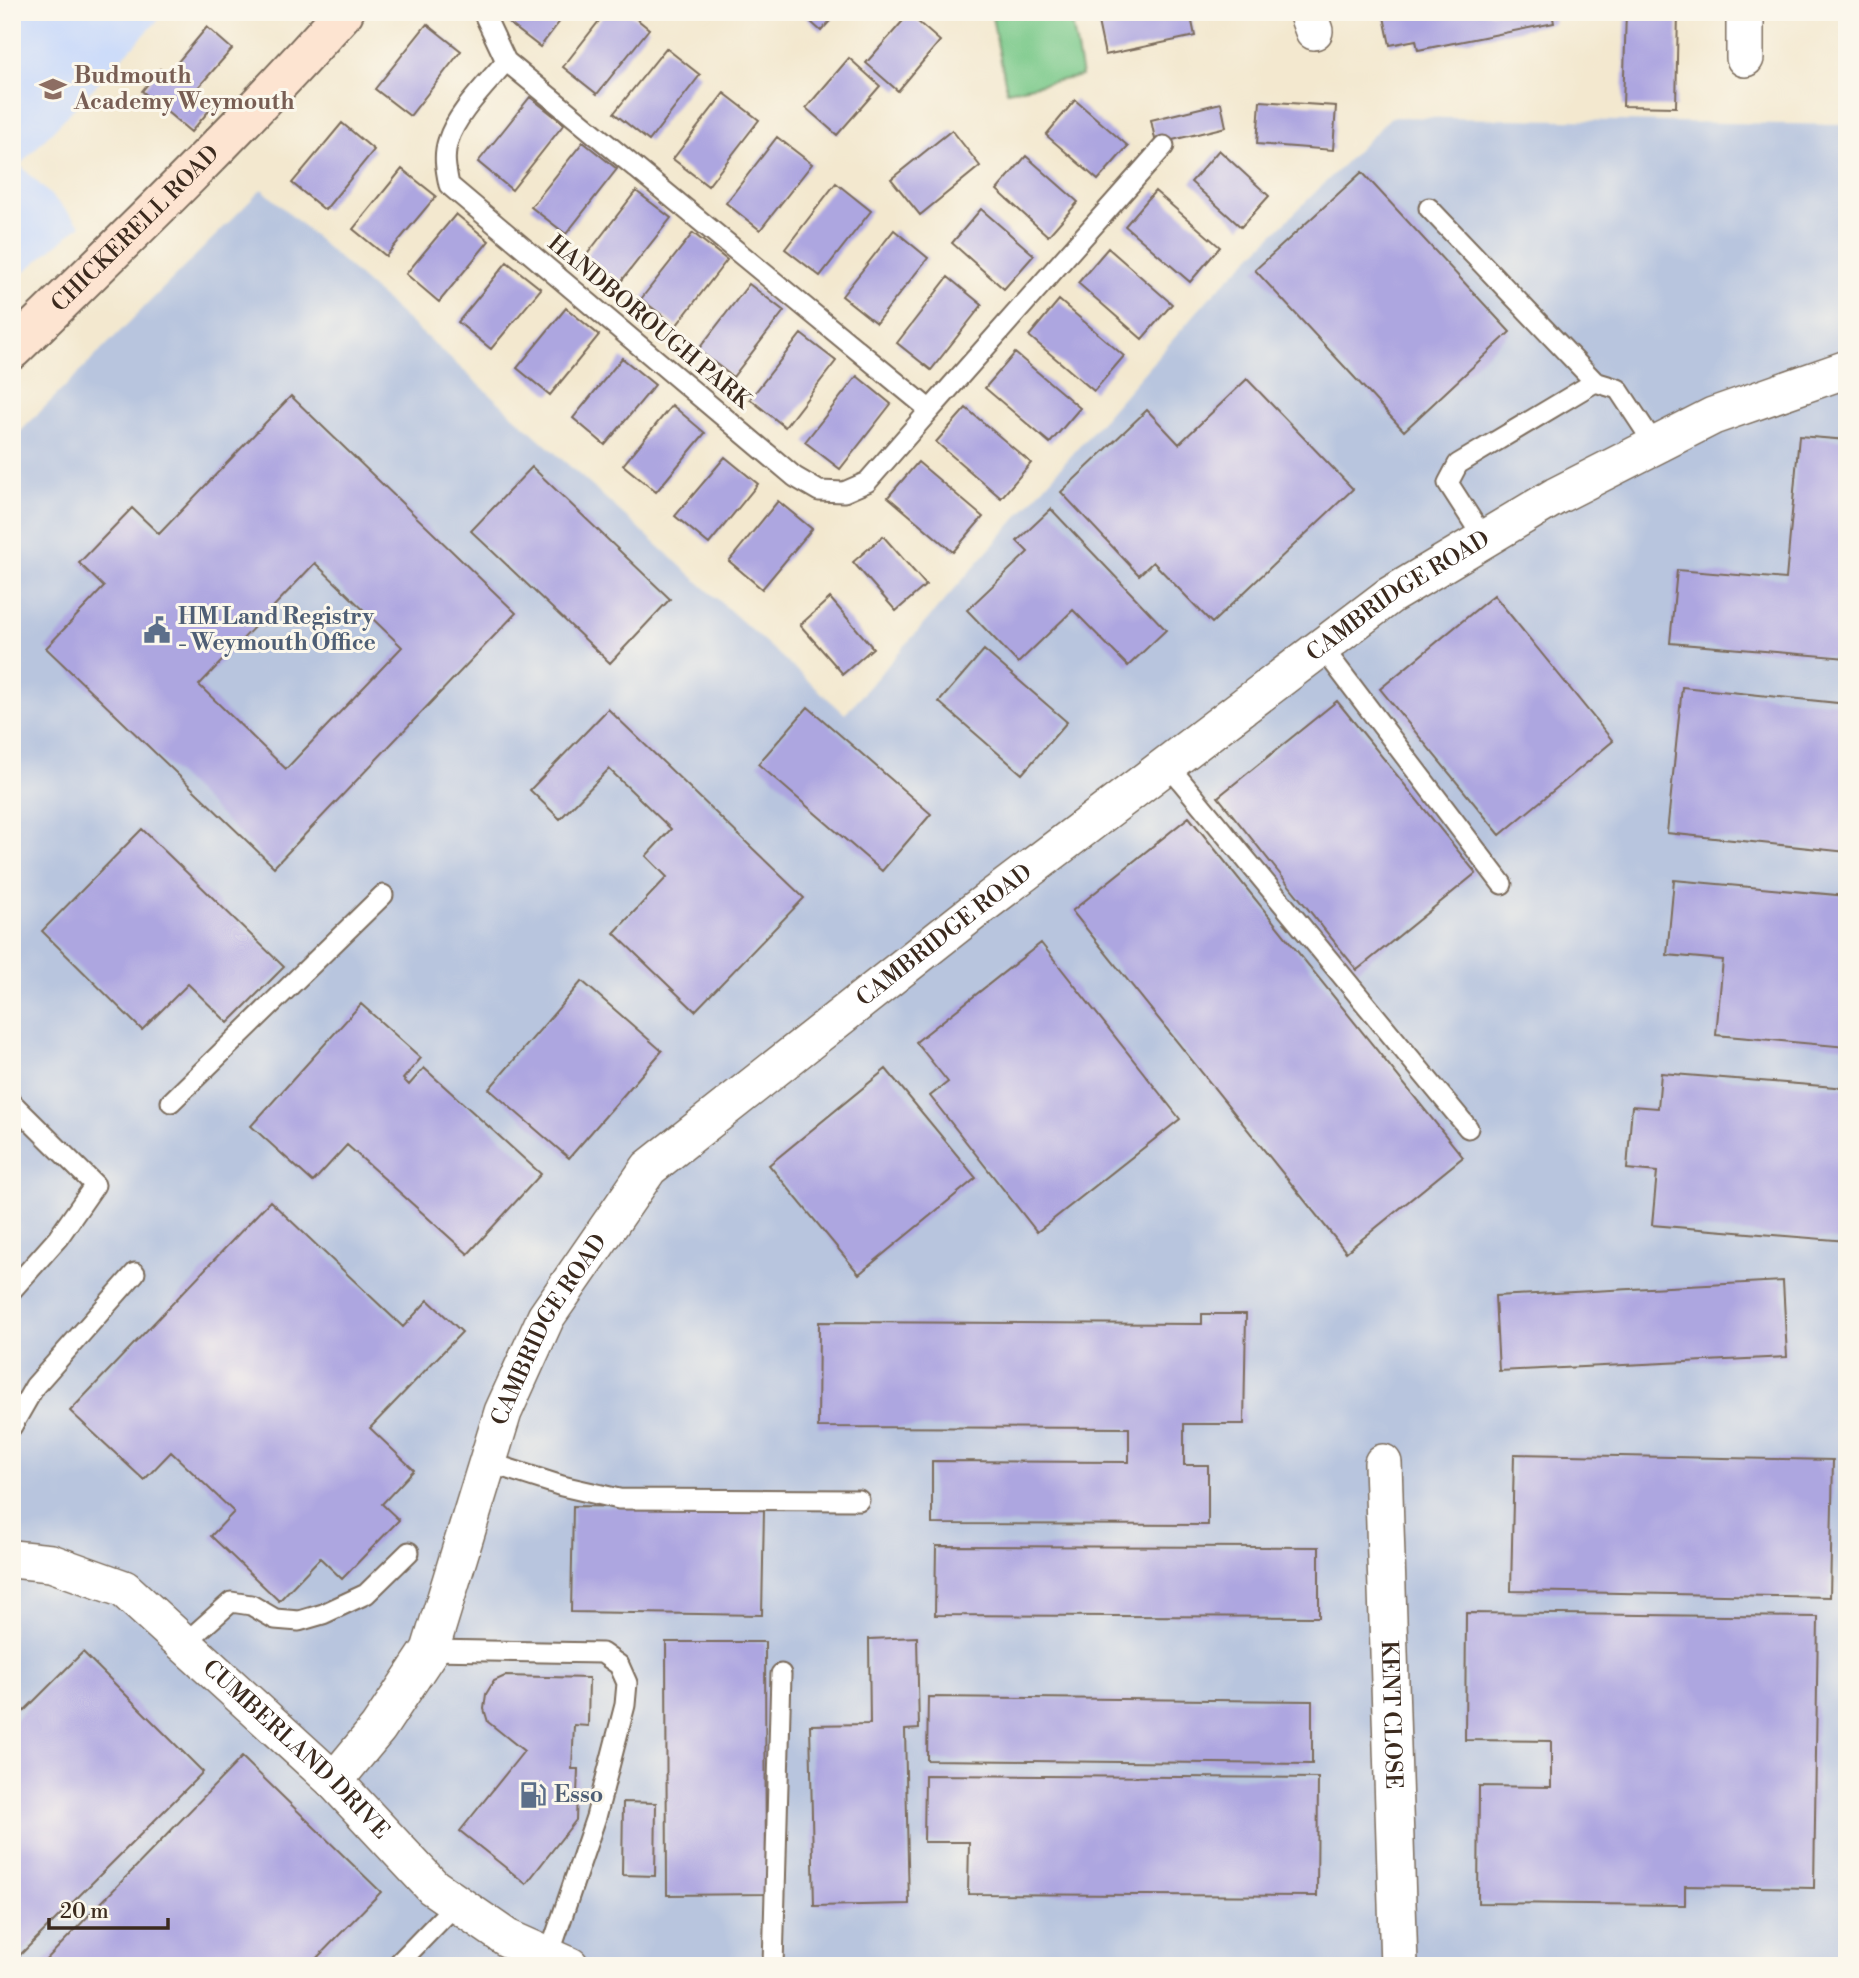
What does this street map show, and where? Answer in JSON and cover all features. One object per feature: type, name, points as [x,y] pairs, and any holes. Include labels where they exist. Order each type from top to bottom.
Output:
[{"type":"main road","name":"CHICKERELL ROAD","points":[[12,350],[293,70],[344,12]]},
{"type":"street","points":[[1745,12],[1745,58]]},
{"type":"street","name":"CAMBRIDGE ROAD","points":[[334,1781],[378,1728],[430,1650],[503,1412],[546,1317],[649,1168],[966,918],[1389,596],[1556,496],[1713,416],[1847,369]]},
{"type":"street","name":"KENT CLOSE","points":[[1383,1464],[1399,1966]]},
{"type":"street","name":"CUMBERLAND DRIVE","points":[[12,1559],[51,1563],[124,1589],[334,1781],[433,1887],[507,1938],[555,1963]]},
{"type":"lane","points":[[483,12],[506,61],[930,410]]},
{"type":"lane","name":"HANDBOROUGH PARK","points":[[506,61],[458,121],[447,141],[445,164],[449,185],[795,477],[819,491],[844,492],[867,482],[1164,146]]},
{"type":"lane","points":[[1429,208],[1595,382],[1618,389],[1655,445]]},
{"type":"lane","points":[[1484,539],[1448,483],[1458,464],[1595,382]]},
{"type":"lane","points":[[1321,647],[1502,884]]},
{"type":"lane","points":[[1167,764],[1468,1128]]},
{"type":"lane","points":[[171,1102],[383,895]]},
{"type":"lane","points":[[12,1103],[95,1185],[58,1238],[12,1290]]},
{"type":"lane","points":[[12,1426],[35,1386],[135,1273]]},
{"type":"lane","points":[[487,1462],[562,1486],[619,1499],[859,1500]]},
{"type":"lane","points":[[184,1644],[231,1602],[251,1605],[275,1619],[299,1622],[323,1614],[366,1594],[409,1552]]},
{"type":"lane","points":[[430,1650],[602,1653],[619,1665],[627,1683],[625,1705],[555,1963]]},
{"type":"lane","points":[[773,1966],[781,1674]]},
{"type":"lane","points":[[396,1966],[457,1903]]},
{"type":"shaded area","name":"Budmouth Academy Weymouth","points":[[12,12],[166,12],[20,165],[81,225],[12,282]]},
{"type":"shaded area","points":[[1391,117],[1847,125],[1847,1966],[12,1966],[12,440],[262,189],[845,714],[1210,297]]},
{"type":"green space","points":[[991,12],[1070,12],[1082,76],[1007,91]]},
{"type":"building","points":[[511,12],[567,12],[540,47],[505,20]]},
{"type":"building","points":[[606,12],[628,12],[649,29],[597,94],[563,67]]},
{"type":"building","points":[[800,12],[838,12],[821,31]]},
{"type":"building","points":[[1096,12],[1190,12],[1195,36],[1105,55]]},
{"type":"building","points":[[1383,12],[1552,12],[1554,23],[1418,50],[1416,40],[1390,45]]},
{"type":"building","points":[[1626,12],[1678,12],[1676,107],[1623,106]]},
{"type":"building","points":[[909,14],[940,41],[898,91],[866,63]]},
{"type":"building","points":[[427,24],[461,51],[410,116],[375,89]]},
{"type":"building","points":[[207,27],[232,49],[195,91],[213,106],[191,132],[142,91],[160,69],[167,75]]},
{"type":"building","points":[[666,48],[700,75],[649,141],[614,113]]},
{"type":"building","points":[[849,58],[880,86],[837,135],[806,108]]},
{"type":"building","points":[[724,93],[759,120],[708,186],[673,159]]},
{"type":"building","points":[[530,97],[564,124],[512,190],[478,162]]},
{"type":"building","points":[[1075,100],[1128,146],[1098,180],[1046,135]]},
{"type":"building","points":[[1260,101],[1336,106],[1333,150],[1257,144]]},
{"type":"building","points":[[1221,103],[1226,127],[1156,144],[1151,120]]},
{"type":"building","points":[[342,123],[374,150],[325,210],[292,183]]},
{"type":"building","points":[[952,130],[980,166],[920,215],[891,179]]},
{"type":"building","points":[[777,137],[812,164],[760,230],[726,203]]},
{"type":"building","points":[[583,142],[617,169],[566,234],[531,207]]},
{"type":"building","points":[[1219,150],[1269,196],[1241,227],[1191,182]]},
{"type":"building","points":[[1026,156],[1078,202],[1048,236],[997,190]]},
{"type":"building","points":[[402,169],[436,196],[386,256],[353,229]]},
{"type":"building","points":[[1362,172],[1510,332],[1404,431],[1255,270]]},
{"type":"building","points":[[836,183],[871,211],[820,276],[785,249]]},
{"type":"building","points":[[636,191],[671,218],[619,284],[585,257]]},
{"type":"building","points":[[1155,191],[1220,247],[1190,282],[1125,226]]},
{"type":"building","points":[[981,209],[1034,255],[1004,289],[952,243]]},
{"type":"building","points":[[456,214],[489,241],[439,302],[406,274]]},
{"type":"building","points":[[894,230],[928,258],[876,323],[842,296]]},
{"type":"building","points":[[693,233],[727,260],[676,326],[641,299]]},
{"type":"building","points":[[1108,248],[1172,304],[1142,339],[1078,283]]},
{"type":"building","points":[[507,262],[541,289],[491,349],[458,322]]},
{"type":"building","points":[[948,277],[982,305],[931,370],[897,343]]},
{"type":"building","points":[[749,284],[784,311],[733,377],[698,350]]},
{"type":"building","points":[[1059,300],[1124,356],[1094,391],[1029,336]]},
{"type":"building","points":[[566,308],[599,335],[550,395],[517,368]]},
{"type":"building","points":[[801,334],[836,361],[785,427],[750,399]]},
{"type":"building","points":[[1015,353],[1080,408],[1050,443],[985,388]]},
{"type":"building","points":[[622,358],[655,385],[605,445],[573,418]]},
{"type":"building","points":[[857,376],[891,404],[840,469],[805,442]]},
{"type":"building","points":[[1247,379],[1353,489],[1212,623],[1153,562],[1139,575],[1061,492],[1147,410],[1179,444]]},
{"type":"building","name":"HM Land Registry - Weymouth Office","points":[[291,396],[516,613],[274,867],[46,648],[104,587],[79,563],[132,508],[159,534]],"holes":[[[315,563],[402,647],[286,769],[199,685]]]},
{"type":"building","points":[[672,405],[705,433],[656,492],[623,465]]},
{"type":"building","points":[[966,408],[1031,463],[1001,498],[936,442]]},
{"type":"building","points":[[1799,436],[1847,440],[1847,658],[1670,643],[1677,570],[1786,579]]},
{"type":"building","points":[[725,457],[758,484],[709,544],[675,516]]},
{"type":"building","points":[[918,462],[983,517],[953,552],[888,497]]},
{"type":"building","points":[[532,467],[670,599],[610,663],[471,531]]},
{"type":"building","points":[[778,501],[812,529],[762,589],[729,561]]},
{"type":"building","points":[[1051,509],[1166,630],[1128,666],[1073,610],[1018,663],[967,610],[1028,552],[1017,541]]},
{"type":"building","points":[[883,536],[926,585],[896,611],[853,562]]},
{"type":"building","points":[[1494,595],[1613,741],[1500,835],[1380,689]]},
{"type":"building","points":[[830,598],[873,648],[843,674],[800,625]]},
{"type":"building","points":[[984,650],[1067,722],[1022,774],[939,702]]},
{"type":"building","points":[[1682,687],[1847,704],[1847,852],[1667,833]]},
{"type":"building","points":[[1337,701],[1476,873],[1357,970],[1218,797]]},
{"type":"building","points":[[808,707],[931,814],[882,871],[758,764]]},
{"type":"building","points":[[608,709],[804,898],[695,1011],[614,933],[667,877],[646,856],[671,829],[609,769],[560,819],[530,790]]},
{"type":"building","points":[[1189,817],[1463,1157],[1346,1252],[1072,911]]},
{"type":"building","points":[[142,829],[284,967],[228,1023],[188,984],[142,1030],[42,931]]},
{"type":"building","points":[[1674,880],[1847,896],[1847,1047],[1716,1035],[1723,960],[1667,955]]},
{"type":"building","points":[[1041,943],[1180,1119],[1037,1232],[930,1096],[948,1082],[916,1042]]},
{"type":"building","points":[[582,981],[662,1051],[569,1158],[489,1089]]},
{"type":"building","points":[[361,1004],[421,1058],[403,1079],[409,1085],[424,1068],[541,1174],[468,1254],[347,1145],[313,1182],[251,1126]]},
{"type":"building","points":[[886,1069],[976,1178],[859,1274],[769,1165]]},
{"type":"building","points":[[1661,1073],[1847,1088],[1847,1241],[1652,1225],[1657,1172],[1627,1169],[1632,1106],[1658,1108]]},
{"type":"building","points":[[270,1201],[403,1327],[428,1300],[462,1332],[370,1428],[414,1470],[382,1504],[399,1520],[342,1579],[320,1558],[279,1601],[211,1536],[234,1512],[171,1452],[144,1480],[70,1411]]},
{"type":"building","points":[[1783,1281],[1787,1357],[1499,1371],[1495,1296]]},
{"type":"building","points":[[1202,1314],[1246,1314],[1244,1424],[1184,1424],[1184,1465],[1208,1465],[1208,1525],[932,1524],[932,1461],[1129,1462],[1129,1428],[818,1427],[819,1322],[1202,1324]]},
{"type":"building","points":[[1514,1454],[1833,1460],[1830,1597],[1511,1591]]},
{"type":"building","points":[[573,1506],[764,1509],[762,1615],[571,1612]]},
{"type":"building","points":[[936,1546],[1319,1547],[1319,1617],[935,1615]]},
{"type":"building","points":[[1466,1613],[1818,1617],[1814,1888],[1685,1886],[1685,1905],[1478,1903],[1479,1786],[1551,1787],[1551,1741],[1465,1740]]},
{"type":"building","points":[[917,1637],[919,1729],[905,1730],[909,1904],[814,1906],[810,1725],[870,1724],[869,1639]]},
{"type":"building","points":[[666,1642],[765,1642],[766,1894],[667,1895]]},
{"type":"building","points":[[83,1652],[203,1772],[12,1963],[12,1723]]},
{"type":"building","name":"Esso","points":[[505,1676],[589,1678],[588,1726],[574,1725],[572,1769],[578,1769],[576,1820],[526,1884],[460,1831],[524,1751],[488,1722],[484,1709],[486,1694],[494,1681]]},
{"type":"building","points":[[928,1697],[1312,1701],[1312,1764],[927,1760]]},
{"type":"building","points":[[242,1757],[381,1892],[309,1966],[40,1966]]},
{"type":"building","points":[[925,1775],[1318,1778],[1317,1896],[968,1894],[969,1842],[924,1842]]},
{"type":"building","points":[[623,1802],[656,1803],[655,1876],[622,1875]]},
{"type":"place","name":"Budmouth Academy Weymouth","points":[[53,89]]},
{"type":"place","name":"HM Land Registry - Weymouth Office","points":[[157,630]]},
{"type":"place","name":"Esso","points":[[533,1795]]}]
